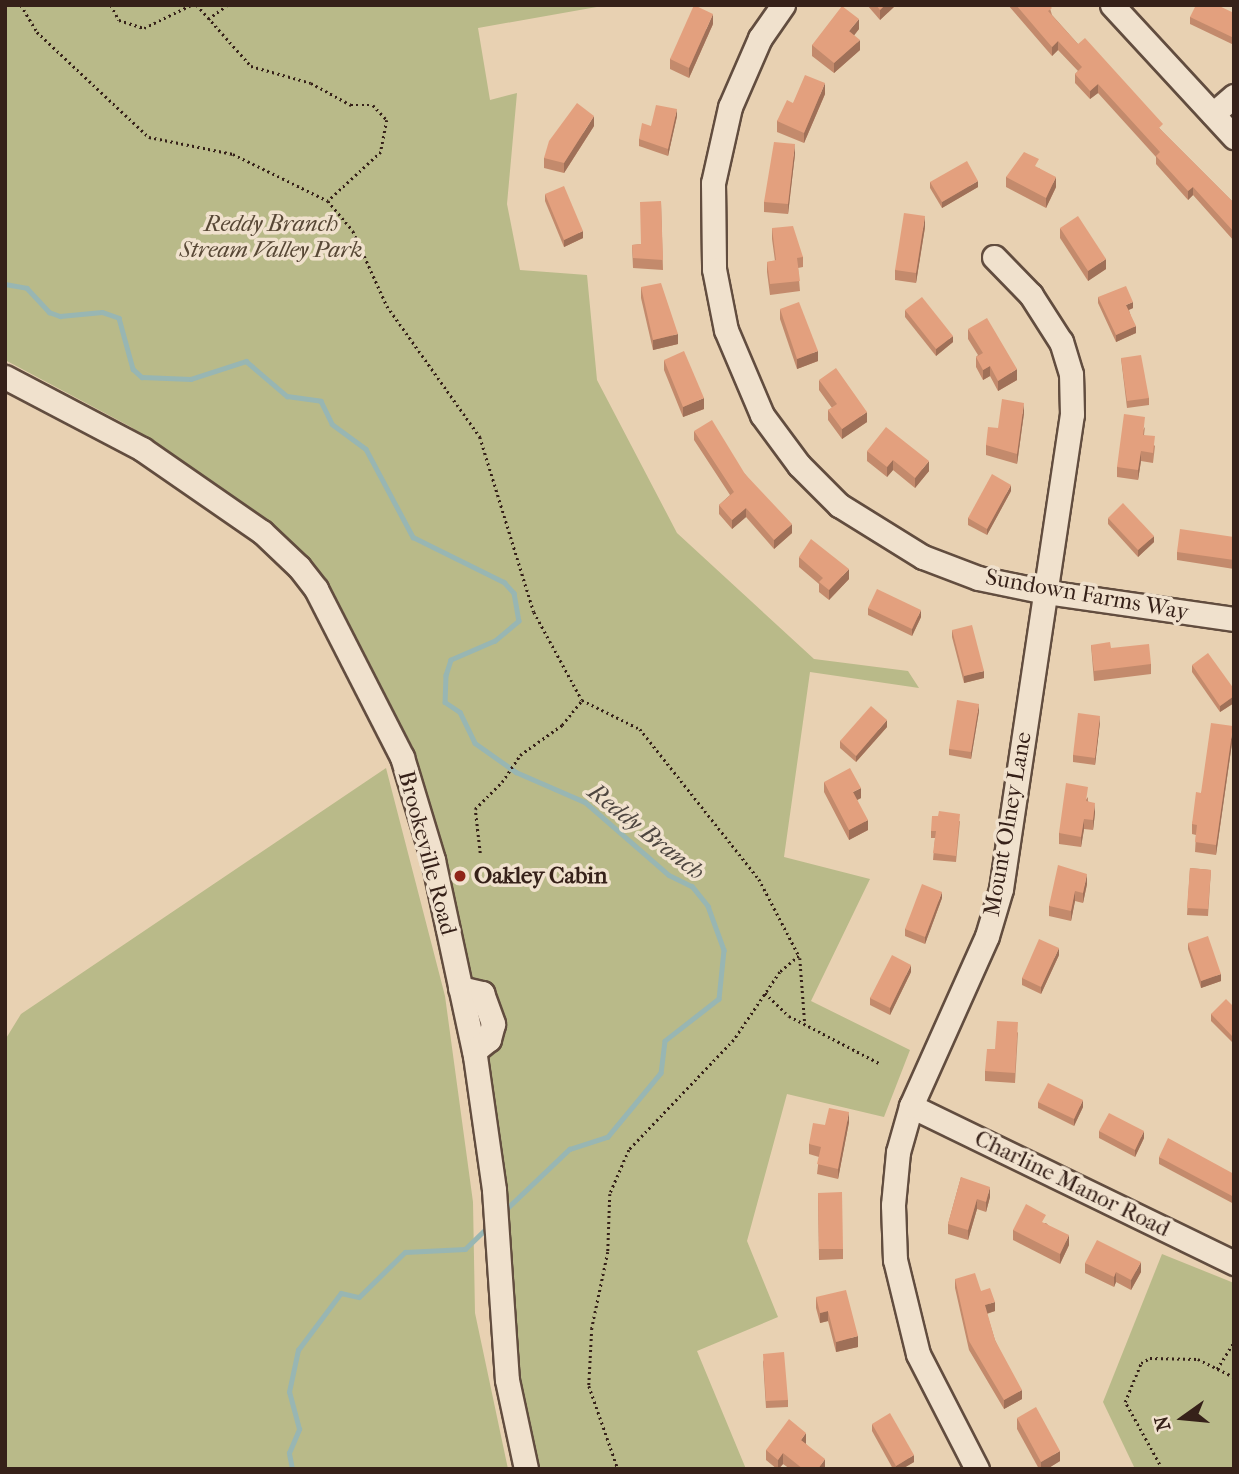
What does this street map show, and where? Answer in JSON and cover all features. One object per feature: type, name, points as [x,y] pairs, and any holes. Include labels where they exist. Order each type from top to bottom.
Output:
[{"type":"street","name":"Sundown Farms Way","points":[[783,5],[761,38],[730,107],[713,183],[714,269],[726,330],[747,387],[799,465],[839,505],[885,536],[923,557],[978,578],[1046,592],[1234,619]]},
{"type":"street","points":[[1112,5],[1234,137]]},
{"type":"street","points":[[1213,114],[1234,96]]},
{"type":"street","name":"Mount Olney Lane","points":[[977,1469],[940,1403],[904,1309],[893,1205],[898,1152],[911,1106],[986,936],[1001,889],[1072,414],[1071,374],[1049,321],[994,257]]},
{"type":"street","name":"Brookeville Road","points":[[5,377],[142,449],[262,532],[316,589],[402,757],[415,791],[474,1051],[494,1190],[507,1380],[526,1469]]},
{"type":"street","name":"Charline Manor Road","points":[[911,1106],[1234,1263]]},
{"type":"path","points":[[21,5],[37,32],[149,136],[233,154],[328,201],[353,231],[387,306],[480,438],[534,612],[582,700],[640,729],[759,880],[799,956],[805,1024]]},
{"type":"path","points":[[111,5],[119,20],[144,28],[191,5]]},
{"type":"path","points":[[198,5],[251,66],[311,83],[351,105],[373,105],[387,120],[381,152],[328,201]]},
{"type":"path","points":[[208,19],[227,5]]},
{"type":"path","points":[[480,853],[475,809],[505,778],[517,760],[562,725],[582,700]]},
{"type":"path","points":[[618,1469],[589,1386],[593,1328],[608,1252],[610,1194],[629,1150],[734,1040],[780,972],[799,956]]},
{"type":"path","points":[[765,993],[805,1024],[881,1064]]},
{"type":"path","points":[[1217,1368],[1234,1342]]},
{"type":"path","points":[[1162,1469],[1125,1402],[1134,1371],[1150,1358],[1198,1359],[1234,1377]]},
{"type":"green space","name":"Reddy Branch Stream Valley Park","points":[[5,5],[608,5],[478,28],[490,100],[517,93],[507,204],[520,270],[587,275],[597,380],[677,533],[814,659],[908,671],[919,688],[810,672],[784,857],[870,879],[811,1001],[910,1050],[884,1117],[787,1094],[747,1241],[778,1317],[697,1351],[746,1469],[525,1469],[492,1145],[415,825],[431,812],[379,689],[333,595],[279,531],[131,427],[5,360]]},
{"type":"green space","points":[[386,768],[445,996],[473,1202],[475,1313],[508,1469],[5,1469],[5,1040],[21,1014]]},
{"type":"green space","points":[[1162,1254],[1234,1283],[1234,1469],[1135,1469],[1103,1402]]},
{"type":"building","points":[[694,5],[713,14],[689,68],[670,59]]},
{"type":"building","points":[[1016,5],[1049,5],[1052,8],[1048,11],[1078,44],[1085,38],[1163,124],[1159,128],[1234,203],[1234,232],[1193,187],[1188,191],[1156,156],[1160,152],[1098,84],[1090,91],[1075,74],[1082,67],[1058,41],[1052,47]]},
{"type":"building","points":[[1196,5],[1217,5],[1234,13],[1234,38],[1190,17]]},
{"type":"building","points":[[842,6],[859,19],[849,31],[860,40],[834,63],[812,45]]},
{"type":"building","points":[[805,75],[825,83],[804,133],[777,121],[787,100],[793,103]]},
{"type":"building","points":[[577,103],[594,116],[564,163],[544,158],[549,141]]},
{"type":"building","points":[[656,105],[677,109],[668,149],[639,139],[642,123],[651,126]]},
{"type":"building","points":[[774,142],[795,144],[788,204],[764,202]]},
{"type":"building","points":[[1024,152],[1039,159],[1035,166],[1056,177],[1046,198],[1006,177]]},
{"type":"building","points":[[967,161],[978,181],[942,202],[930,182]]},
{"type":"building","points":[[564,186],[583,231],[564,240],[545,194]]},
{"type":"building","points":[[661,201],[663,260],[633,258],[632,245],[641,244],[640,202]]},
{"type":"building","points":[[904,213],[925,216],[916,273],[895,270]]},
{"type":"building","points":[[1078,216],[1106,259],[1088,271],[1060,228]]},
{"type":"building","points":[[793,226],[803,257],[797,258],[800,281],[770,284],[767,262],[776,260],[772,228]]},
{"type":"building","points":[[661,283],[678,334],[653,340],[641,287]]},
{"type":"building","points":[[1126,286],[1133,302],[1126,305],[1136,326],[1116,335],[1098,297]]},
{"type":"building","points":[[922,297],[953,336],[936,349],[905,310]]},
{"type":"building","points":[[799,302],[818,351],[797,359],[780,309]]},
{"type":"building","points":[[987,318],[1017,369],[998,381],[990,366],[983,370],[976,357],[983,353],[968,329]]},
{"type":"building","points":[[684,351],[704,398],[683,407],[664,360]]},
{"type":"building","points":[[1141,355],[1149,398],[1127,401],[1121,358]]},
{"type":"building","points":[[836,368],[867,412],[842,429],[828,410],[837,404],[819,380]]},
{"type":"building","points":[[1002,399],[1024,403],[1017,454],[986,445],[988,427],[998,428]]},
{"type":"building","points":[[1124,414],[1145,417],[1143,435],[1155,436],[1153,453],[1141,451],[1138,470],[1117,467]]},
{"type":"building","points":[[712,420],[745,474],[792,524],[774,540],[746,508],[732,520],[719,505],[734,492],[694,431]]},
{"type":"building","points":[[886,427],[929,461],[915,478],[893,460],[887,467],[867,451]]},
{"type":"building","points":[[992,474],[1011,485],[987,529],[968,518]]},
{"type":"building","points":[[1123,503],[1154,536],[1138,550],[1108,518]]},
{"type":"building","points":[[1180,529],[1234,537],[1234,560],[1177,552]]},
{"type":"building","points":[[811,539],[849,569],[829,590],[819,582],[823,578],[799,557]]},
{"type":"building","points":[[877,589],[921,610],[912,629],[868,608]]},
{"type":"building","points":[[972,625],[984,671],[964,676],[952,630]]},
{"type":"building","points":[[1110,642],[1111,648],[1149,644],[1151,664],[1094,671],[1091,645]]},
{"type":"building","points":[[1208,653],[1234,689],[1234,696],[1220,706],[1192,665]]},
{"type":"building","points":[[957,700],[979,704],[971,752],[949,749]]},
{"type":"building","points":[[871,706],[887,720],[856,756],[840,741]]},
{"type":"building","points":[[1078,713],[1100,716],[1095,758],[1073,755]]},
{"type":"building","points":[[1211,723],[1233,726],[1216,845],[1195,842],[1197,825],[1192,824],[1196,792],[1201,793]]},
{"type":"building","points":[[850,768],[861,788],[853,792],[868,820],[849,830],[824,782]]},
{"type":"building","points":[[1066,783],[1088,787],[1086,801],[1095,803],[1093,820],[1084,819],[1081,837],[1059,833]]},
{"type":"building","points":[[939,811],[960,814],[956,856],[933,853],[936,831],[931,831],[932,816],[938,816]]},
{"type":"building","points":[[1058,865],[1087,874],[1083,893],[1075,891],[1071,911],[1049,906]]},
{"type":"building","points":[[1190,868],[1211,870],[1208,909],[1187,908]]},
{"type":"building","points":[[922,884],[942,892],[925,937],[905,929]]},
{"type":"building","points":[[1208,936],[1221,974],[1201,981],[1188,943]]},
{"type":"building","points":[[1039,939],[1059,948],[1041,987],[1022,978]]},
{"type":"building","points":[[892,955],[911,965],[890,1008],[870,998]]},
{"type":"building","points":[[1226,999],[1234,1007],[1234,1038],[1211,1014]]},
{"type":"building","points":[[997,1021],[1018,1022],[1015,1073],[985,1071],[987,1049],[995,1049]]},
{"type":"building","points":[[1048,1083],[1083,1100],[1074,1119],[1038,1102]]},
{"type":"building","points":[[829,1108],[849,1112],[838,1169],[817,1164],[821,1147],[809,1144],[813,1123],[825,1125]]},
{"type":"building","points":[[1109,1113],[1144,1131],[1135,1150],[1099,1131]]},
{"type":"building","points":[[1168,1138],[1234,1174],[1234,1197],[1159,1157]]},
{"type":"building","points":[[961,1177],[990,1187],[986,1202],[977,1199],[968,1230],[948,1224]]},
{"type":"building","points":[[842,1192],[843,1249],[819,1249],[818,1193]]},
{"type":"building","points":[[1026,1204],[1046,1215],[1042,1222],[1069,1235],[1060,1254],[1013,1230]]},
{"type":"building","points":[[1097,1240],[1141,1262],[1131,1280],[1116,1272],[1114,1277],[1085,1263]]},
{"type":"building","points":[[975,1273],[981,1291],[990,1288],[995,1302],[985,1305],[995,1340],[1022,1390],[1004,1400],[969,1341],[955,1279]]},
{"type":"building","points":[[846,1290],[858,1336],[836,1342],[828,1311],[820,1313],[816,1297]]},
{"type":"building","points":[[784,1352],[788,1400],[766,1401],[763,1354]]},
{"type":"building","points":[[1036,1407],[1060,1451],[1041,1462],[1017,1418]]},
{"type":"building","points":[[890,1413],[914,1455],[896,1466],[872,1424]]},
{"type":"building","points":[[789,1419],[806,1433],[801,1440],[825,1459],[818,1469],[803,1469],[783,1453],[778,1460],[766,1450]]},
{"type":"waterway","name":"Reddy Branch","points":[[5,284],[27,288],[49,312],[60,316],[102,312],[119,318],[133,369],[142,377],[191,379],[246,361],[287,396],[321,401],[332,424],[366,449],[413,537],[504,582],[514,593],[519,621],[495,641],[451,660],[446,675],[445,702],[460,712],[475,743],[516,772],[585,802],[669,875],[692,886],[708,906],[724,950],[719,999],[665,1041],[661,1073],[608,1137],[570,1149],[505,1211]]},
{"type":"waterway","name":"Reddy Branch","points":[[292,1469],[289,1453],[299,1429],[289,1392],[298,1350],[341,1293],[359,1297],[405,1252],[465,1249],[488,1227]]},
{"type":"place","name":"Oakley Cabin","points":[[460,876]]}]
